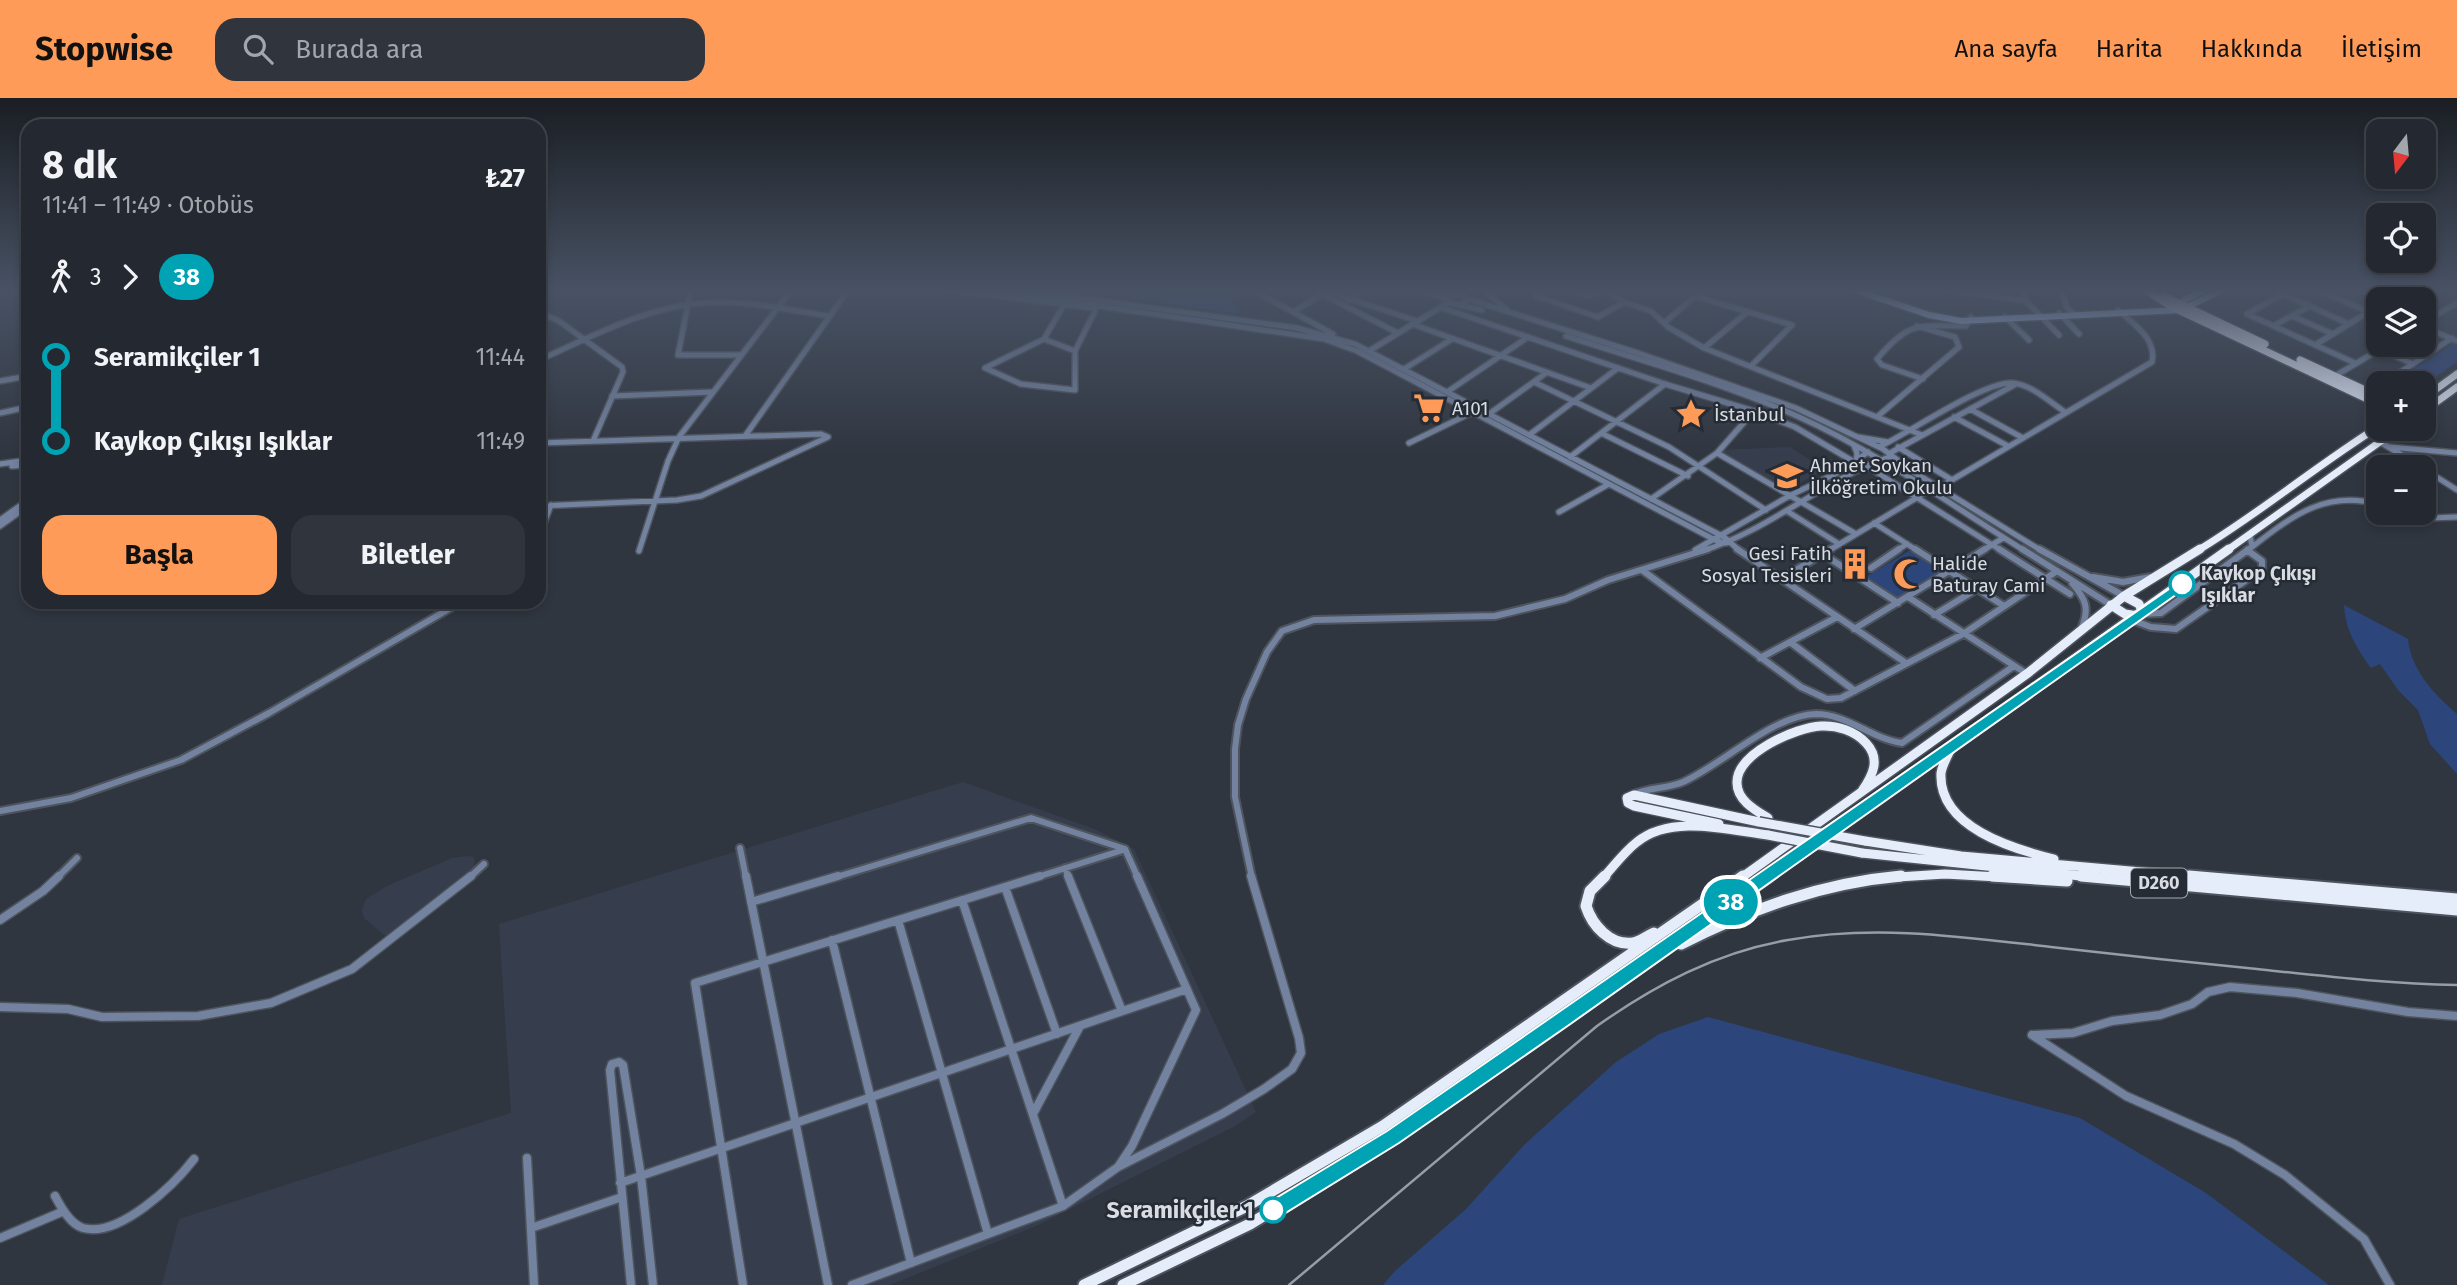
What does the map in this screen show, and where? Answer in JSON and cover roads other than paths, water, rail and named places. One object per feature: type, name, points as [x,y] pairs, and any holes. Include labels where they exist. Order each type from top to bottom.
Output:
[{"type":"highway","points":[[2259,344],[2366,391]]},
{"type":"highway","points":[[2436,389],[2457,374]]},
{"type":"highway","points":[[2332,378],[2366,397]]},
{"type":"highway","points":[[2436,402],[2457,387]]},
{"type":"highway","points":[[1084,1285],[1247,1206],[1383,1126],[1858,796],[2027,674],[2111,605],[2243,523],[2366,435]]},
{"type":"highway","points":[[1123,1285],[1250,1224],[1393,1137],[1649,961],[2139,616],[2288,507],[2388,441]]},
{"type":"highway","points":[[2124,596],[2139,604],[2139,616]]},
{"type":"highway","points":[[2111,605],[2125,614],[2139,616]]},
{"type":"highway","points":[[1764,820],[1741,798],[1735,781],[1739,769],[1754,754],[1771,743],[1813,727],[1830,726],[1844,730],[1862,738],[1871,749],[1876,768],[1858,796]]},
{"type":"highway","points":[[1954,744],[1941,763],[1942,787],[1958,814],[1987,837],[2013,849],[2043,857],[2166,880]]},
{"type":"highway","points":[[1764,820],[1632,795],[1626,799],[1634,806],[1768,835]]},
{"type":"highway","name":"D260","points":[[1764,820],[1865,841],[1961,856],[2457,910]]},
{"type":"highway","points":[[1679,921],[1634,943],[1622,941],[1606,935],[1595,925],[1587,911],[1587,897],[1637,842],[1660,830],[1698,827],[1768,835]]},
{"type":"highway","name":"D260","points":[[1768,835],[1862,853],[2166,880],[2457,899]]},
{"type":"highway","points":[[1649,961],[1762,906],[1811,890],[1861,879],[1946,874],[2166,880]]},
{"type":"street","points":[[546,357],[576,344]]},
{"type":"street","points":[[592,344],[622,367],[623,372],[593,440]]},
{"type":"street","points":[[681,344],[679,356],[741,355]]},
{"type":"street","points":[[639,551],[680,437],[749,344]]},
{"type":"street","points":[[745,436],[809,344]]},
{"type":"street","points":[[1033,344],[985,368],[1021,384],[1075,390],[1075,351],[1078,344]]},
{"type":"street","points":[[1058,344],[1075,351]]},
{"type":"street","points":[[1339,344],[1357,351],[1717,541],[1728,543]]},
{"type":"street","points":[[1355,344],[1724,537],[1728,543],[1906,663]]},
{"type":"street","points":[[1368,351],[1378,344]]},
{"type":"street","points":[[1404,369],[1443,344]]},
{"type":"street","points":[[1467,344],[1591,388]]},
{"type":"street","points":[[1447,392],[1517,344]]},
{"type":"street","points":[[1549,344],[1796,427],[1856,463]]},
{"type":"street","points":[[1593,344],[1757,399],[1799,416],[1868,453],[2111,605]]},
{"type":"street","points":[[1604,344],[1772,398],[1878,447],[1910,470],[2080,573],[2124,596]]},
{"type":"street","points":[[1698,344],[1922,435]]},
{"type":"street","points":[[1704,348],[1708,344]]},
{"type":"street","points":[[1751,366],[1774,344]]},
{"type":"street","points":[[1889,344],[1877,360],[1882,365],[1923,379]]},
{"type":"street","points":[[1878,416],[1960,344]]},
{"type":"street","points":[[1940,487],[2065,412],[2135,374],[2153,360],[2154,350],[2151,344]]},
{"type":"street","points":[[2402,371],[2446,344]]},
{"type":"street","points":[[2315,345],[2356,363]]},
{"type":"street","points":[[2332,378],[2366,357]]},
{"type":"street","points":[[2398,357],[2413,364]]},
{"type":"street","points":[[1529,435],[1618,368]]},
{"type":"street","points":[[1489,414],[1546,373]]},
{"type":"street","points":[[0,381],[21,377]]},
{"type":"street","points":[[1534,382],[1669,447],[1766,510]]},
{"type":"street","points":[[1570,457],[1665,384]]},
{"type":"street","points":[[1658,565],[1717,541],[1790,496],[1856,463],[1872,448],[1890,443],[1914,431],[1998,384],[2016,384],[2065,412]]},
{"type":"street","points":[[852,1285],[1063,1206],[1118,1167],[1222,1114],[1292,1069],[1301,1053],[1244,853],[1235,811],[1238,727],[1271,641],[1289,624],[1314,620],[1495,616],[1565,599],[1608,580],[1728,543],[2016,384]]},
{"type":"street","points":[[612,396],[712,392]]},
{"type":"street","points":[[0,413],[21,408]]},
{"type":"street","points":[[1970,409],[2023,438]]},
{"type":"street","points":[[1651,499],[1688,476],[1717,453],[1754,411]]},
{"type":"street","points":[[1409,443],[1473,412]]},
{"type":"street","points":[[1954,417],[2008,446]]},
{"type":"street","points":[[1601,433],[1688,476]]},
{"type":"street","points":[[546,443],[821,434],[828,438],[708,494],[683,500],[546,505]]},
{"type":"street","points":[[1849,434],[1890,443]]},
{"type":"street","points":[[2385,444],[2457,453]]},
{"type":"street","points":[[2385,444],[2402,455]]},
{"type":"street","points":[[1854,446],[1857,453],[1856,463]]},
{"type":"street","points":[[1898,447],[1910,470]]},
{"type":"street","points":[[1898,447],[1952,480]]},
{"type":"street","points":[[1717,453],[1790,496],[1805,501],[1856,534]]},
{"type":"street","points":[[0,466],[21,462]]},
{"type":"street","points":[[0,466],[21,465]]},
{"type":"street","points":[[1865,465],[1894,469]]},
{"type":"street","points":[[1865,465],[2070,594]]},
{"type":"street","points":[[2436,476],[2457,490]]},
{"type":"street","points":[[1559,512],[1609,484]]},
{"type":"street","points":[[1780,579],[1928,491]]},
{"type":"street","points":[[2139,616],[2167,609],[2297,515],[2315,505],[2346,498],[2366,502]]},
{"type":"street","points":[[0,520],[21,505]]},
{"type":"street","points":[[546,518],[551,505]]},
{"type":"street","points":[[2288,507],[2297,515]]},
{"type":"street","points":[[1787,510],[1839,544]]},
{"type":"street","points":[[0,526],[21,511]]},
{"type":"street","points":[[2436,518],[2457,517]]},
{"type":"street","points":[[1874,523],[2004,606]]},
{"type":"street","points":[[2249,549],[2250,535]]},
{"type":"street","points":[[1854,629],[2003,538]]},
{"type":"street","points":[[1871,568],[1907,544]]},
{"type":"street","points":[[2139,616],[2151,627],[2176,629],[2262,569],[2262,561],[2249,549]]},
{"type":"street","points":[[1823,554],[1898,603]]},
{"type":"street","points":[[1642,570],[1801,687],[1827,699],[1841,698],[1964,634],[2057,571]]},
{"type":"street","points":[[2080,573],[2123,582],[2160,574]]},
{"type":"street","points":[[2068,579],[2087,605],[2088,613],[2080,631]]},
{"type":"street","points":[[1934,615],[1977,589]]},
{"type":"street","points":[[1908,597],[2027,674]]},
{"type":"street","points":[[0,811],[71,798],[181,760],[269,713],[449,609]]},
{"type":"street","points":[[1760,658],[1836,617]]},
{"type":"street","points":[[1790,642],[1855,691]]},
{"type":"street","points":[[1632,795],[1640,791],[1668,788],[1696,776],[1787,722],[1814,714],[1849,721],[1880,738],[1902,743],[2014,666]]},
{"type":"street","points":[[751,902],[1031,818],[1125,849],[1196,1010],[1132,1146],[1118,1167]]},
{"type":"street","points":[[740,848],[828,1285]]},
{"type":"street","points":[[743,1285],[695,983],[1125,849]]},
{"type":"street","points":[[0,920],[43,891],[77,858]]},
{"type":"street","points":[[0,1007],[68,1009],[102,1017],[198,1016],[271,1003],[352,969],[425,910],[457,888],[484,863]]},
{"type":"street","points":[[1065,868],[1122,1012]]},
{"type":"street","points":[[1005,887],[1057,1034]]},
{"type":"street","points":[[962,900],[1063,1206]]},
{"type":"street","points":[[898,920],[988,1234]]},
{"type":"street","points":[[832,940],[911,1263]]},
{"type":"street","points":[[2389,1285],[2364,1239],[2279,1171],[2234,1144],[2126,1096],[2032,1035],[2073,1033],[2112,1021],[2161,1014],[2192,1004],[2208,992],[2230,987],[2298,993],[2408,1012],[2457,1016]]},
{"type":"street","points":[[620,1183],[1187,989]]},
{"type":"street","points":[[1033,1114],[1080,1026]]},
{"type":"street","points":[[631,1285],[610,1070],[616,1062],[623,1065],[641,1176],[653,1285]]},
{"type":"street","points":[[527,1158],[534,1285]]},
{"type":"street","points":[[55,1196],[64,1211],[80,1227],[103,1227],[156,1199],[178,1180],[194,1159]]},
{"type":"street","points":[[531,1228],[622,1197]]},
{"type":"street","points":[[0,1238],[64,1211]]},
{"type":"railway","points":[[1289,1285],[1597,1026],[1641,997],[1688,972],[1762,945],[1821,935],[1919,934],[2332,977],[2457,985]]},
{"type":"place","name":"A101","points":[[1429,408]]},
{"type":"place","name":"İstanbul","points":[[1691,414]]},
{"type":"place","name":"Ahmet Soykan İlköğretim Okulu","points":[[1787,476]]},
{"type":"place","name":"Gesi Fatih Sosyal Tesisleri","points":[[1855,564]]},
{"type":"place","name":"Halide Baturay Cami","points":[[1909,574]]},
{"type":"place","name":"Kaykop Çıkışı Işıklar","points":[[2182,584]]},
{"type":"place","name":"Seramikçiler 1","points":[[1273,1210]]}]
